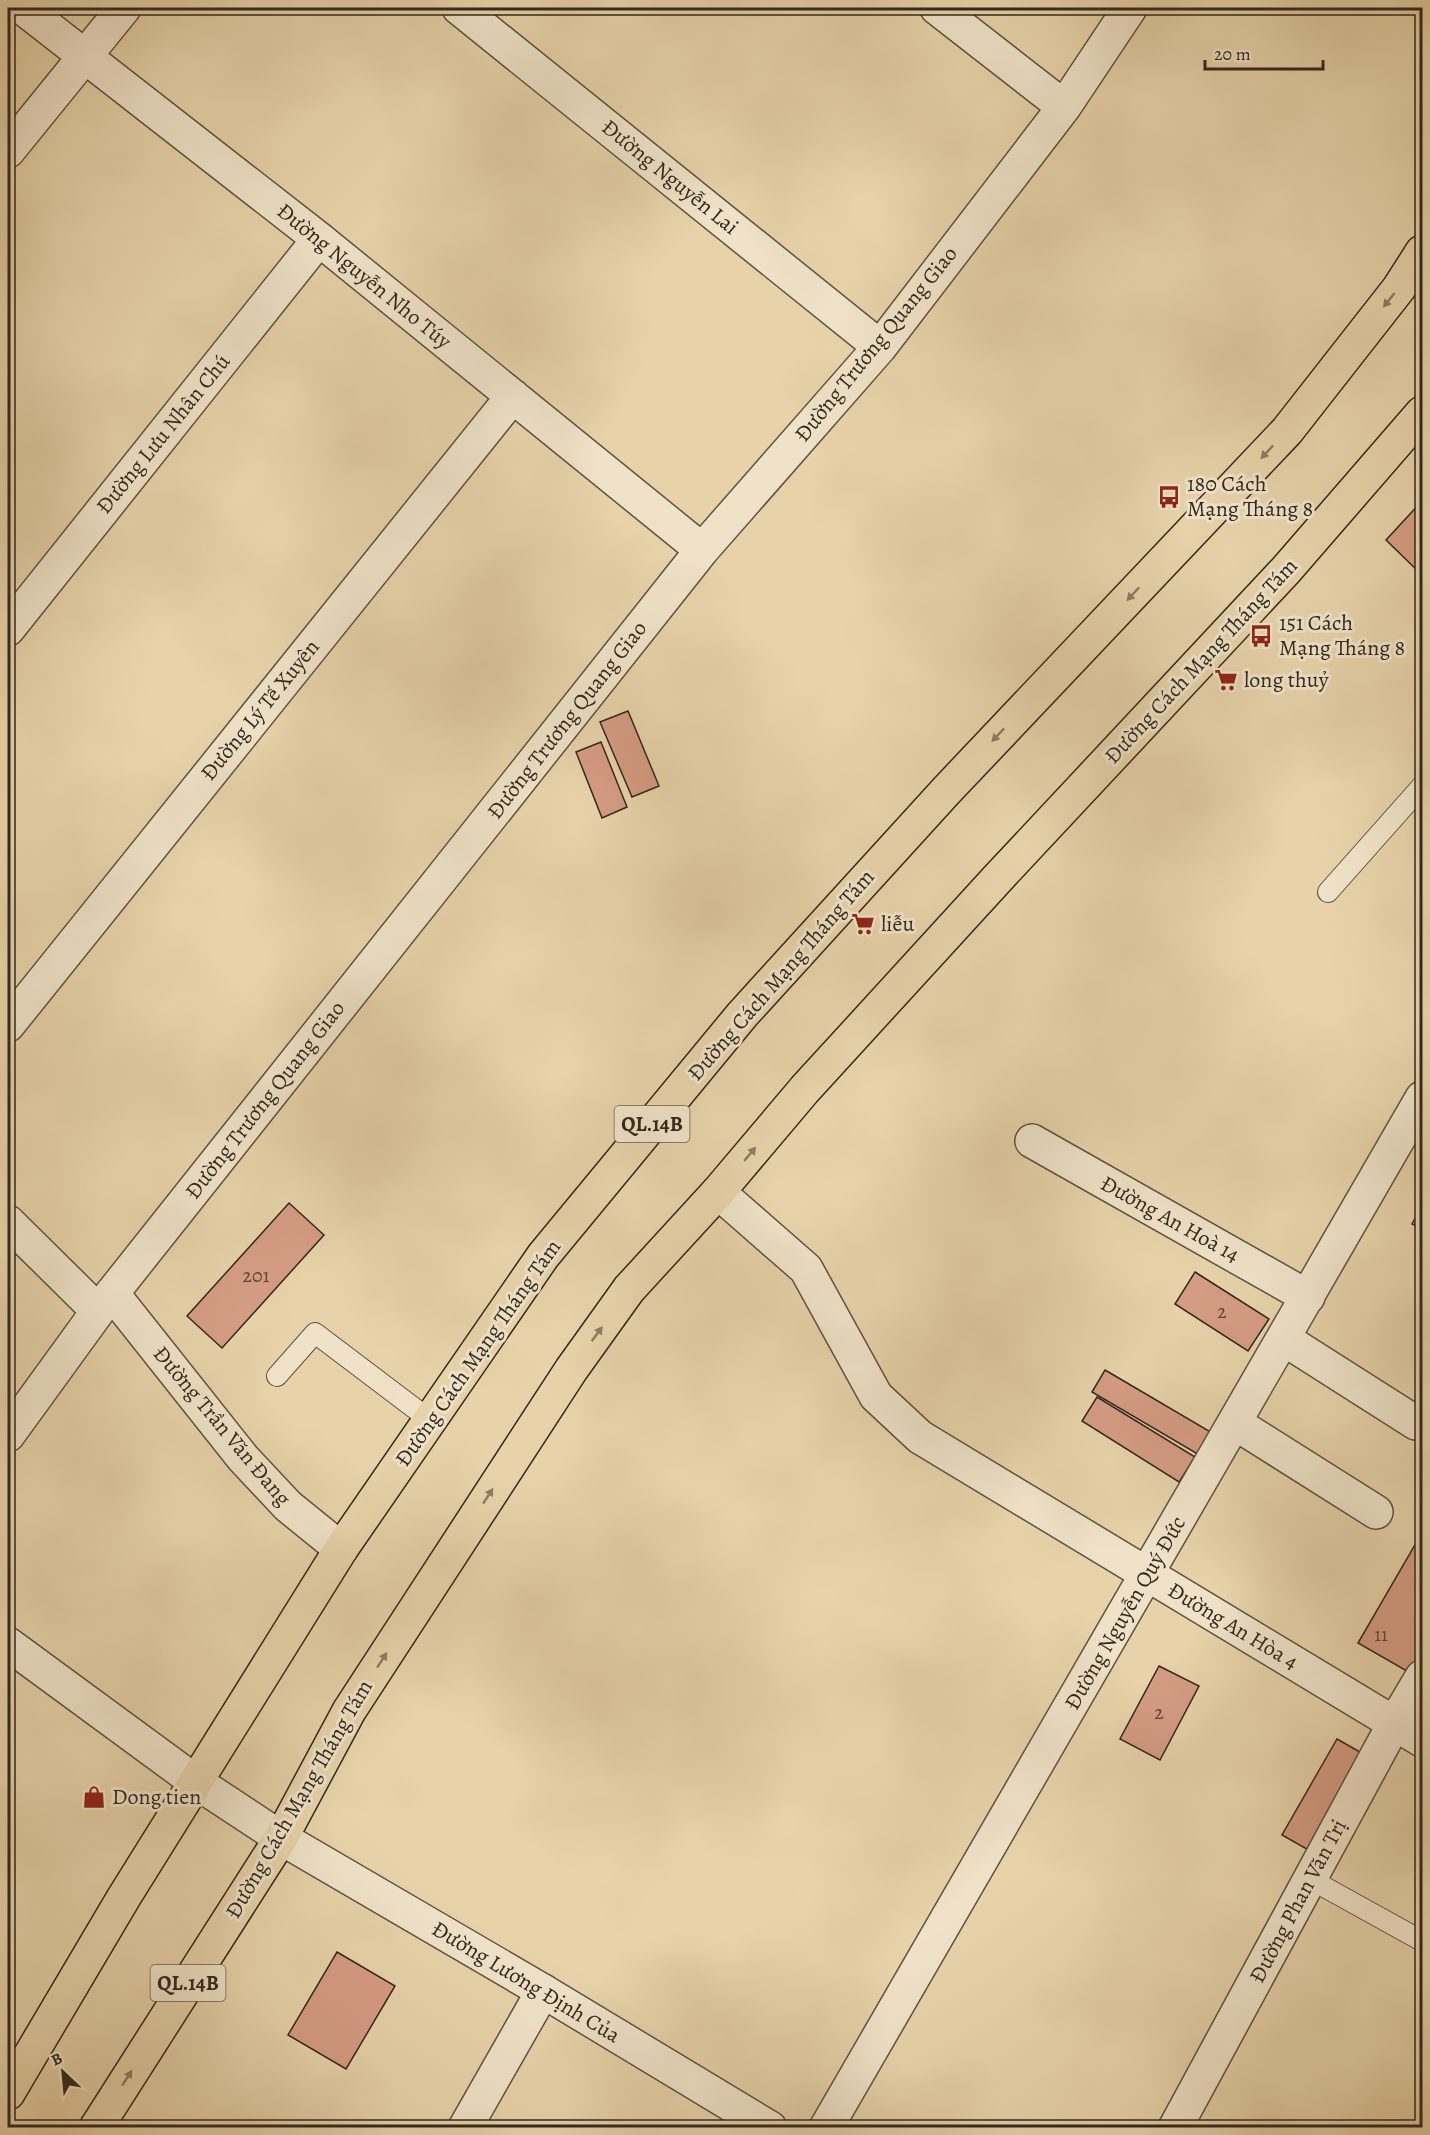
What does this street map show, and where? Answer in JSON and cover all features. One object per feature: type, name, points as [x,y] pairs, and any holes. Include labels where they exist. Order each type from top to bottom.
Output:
[{"type":"highway","name":"Đường Cách Mạng Tháng Tám","points":[[8,2093],[196,1782],[341,1549],[543,1256],[742,1015],[946,791],[1287,431],[1399,288],[1422,252]]},
{"type":"highway","name":"Đường Cách Mạng Tháng Tám","points":[[96,2127],[281,1839],[349,1711],[571,1370],[629,1289],[718,1191],[805,1089],[998,878],[1286,570],[1420,420]]},
{"type":"street","name":"Đường Nguyễn Nho Túy","points":[[23,8],[319,239],[702,550]]},
{"type":"street","points":[[8,151],[124,8]]},
{"type":"street","name":"Đường Nguyễn Lai","points":[[459,8],[880,347]]},
{"type":"street","points":[[937,8],[1064,107]]},
{"type":"street","name":"Đường Trương Quang Giao","points":[[8,1435],[105,1302],[702,550],[880,347],[1064,107],[1130,8]]},
{"type":"street","name":"Đường Lưu Nhân Chú","points":[[8,630],[319,239]]},
{"type":"street","name":"Đường Lý Tế Xuyên","points":[[8,1024],[513,396]]},
{"type":"street","name":"Đường Nguyễn Quý Đức","points":[[826,2127],[1422,1099]]},
{"type":"street","name":"Đường An Hoà 14","points":[[1032,1141],[1308,1297]]},
{"type":"street","name":"Đường An Hòa 4","points":[[718,1191],[806,1269],[876,1396],[920,1437],[1422,1740]]},
{"type":"street","name":"Đường Trần Văn Đang","points":[[8,1222],[105,1302],[288,1506],[341,1549]]},
{"type":"street","points":[[1284,1339],[1416,1424]]},
{"type":"street","points":[[1235,1423],[1376,1512]]},
{"type":"street","name":"Đường Lương Định Của","points":[[8,1644],[196,1782],[281,1839],[543,1991],[770,2127]]},
{"type":"street","name":"Đường Phan Văn Trị","points":[[1175,2127],[1394,1724],[1422,1677]]},
{"type":"street","points":[[465,2127],[543,1991]]},
{"type":"lane","points":[[1328,892],[1422,786]]},
{"type":"lane","points":[[277,1376],[315,1333],[430,1420]]},
{"type":"lane","points":[[1310,1879],[1422,1941]]},
{"type":"building","points":[[1422,501],[1422,575],[1386,540]]},
{"type":"building","points":[[628,711],[659,786],[632,797],[600,722]]},
{"type":"building","points":[[601,742],[627,807],[602,818],[576,752]]},
{"type":"building","points":[[289,1203],[324,1235],[222,1348],[187,1316]]},
{"type":"building","points":[[1422,1206],[1422,1229],[1412,1224]]},
{"type":"building","points":[[1195,1272],[1269,1319],[1248,1351],[1175,1304]]},
{"type":"building","points":[[1105,1370],[1214,1434],[1201,1456],[1092,1392]]},
{"type":"building","points":[[1097,1397],[1195,1457],[1179,1482],[1082,1421]]},
{"type":"building","points":[[1416,1543],[1422,1547],[1422,1656],[1412,1674],[1358,1643]]},
{"type":"building","points":[[1159,1666],[1199,1686],[1160,1760],[1120,1739]]},
{"type":"building","points":[[1337,1739],[1367,1756],[1312,1852],[1282,1835]]},
{"type":"building","points":[[337,1952],[395,1986],[346,2069],[288,2035]]},
{"type":"place","name":"180 Cách Mạng Tháng 8","points":[[1169,497]]},
{"type":"place","name":"151 Cách Mạng Tháng 8","points":[[1261,636]]},
{"type":"place","name":"long thuỷ","points":[[1226,680]]},
{"type":"place","name":"liễu","points":[[863,924]]},
{"type":"place","name":"Dong tien","points":[[94,1797]]}]
